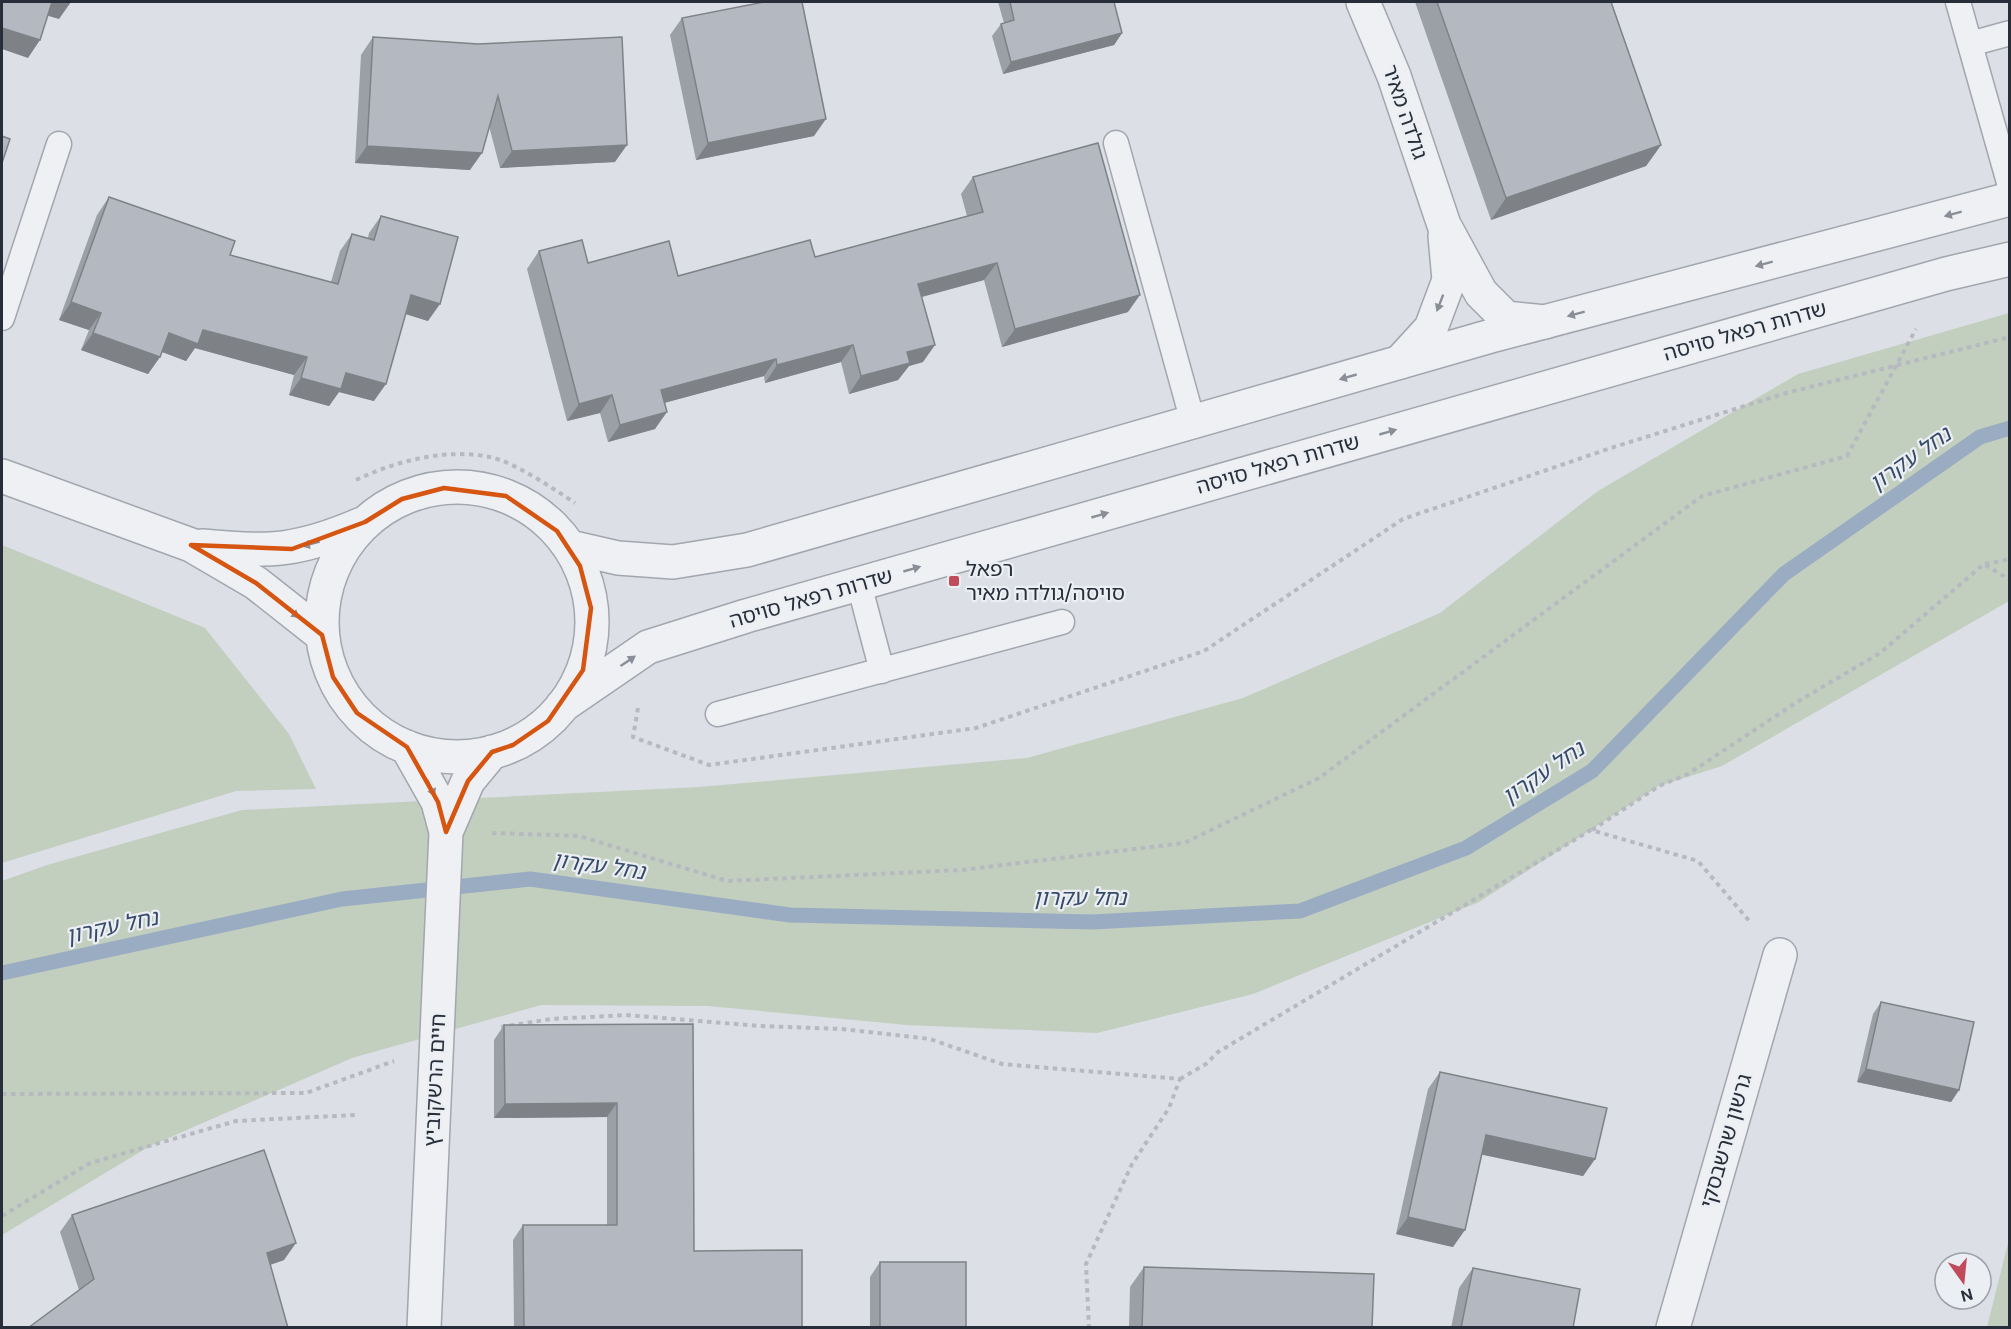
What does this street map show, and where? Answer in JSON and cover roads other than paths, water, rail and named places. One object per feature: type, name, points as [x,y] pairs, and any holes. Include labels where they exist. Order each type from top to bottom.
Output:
[{"type":"street","name":"גולדה מאיר","points":[[1363,2],[1394,76],[1444,225],[1481,293],[1506,318],[1545,322]]},
{"type":"street","points":[[570,547],[618,558],[673,562],[747,550],[1400,362],[2010,199]]},
{"type":"street","name":"גולדה מאיר","points":[[1400,362],[1431,328],[1449,280],[1444,225]]},
{"type":"street","name":"שדרות רפאל סויסה","points":[[562,706],[648,647],[859,584],[1946,274],[2010,260]]},
{"type":"street","points":[[2,476],[191,545],[255,584],[322,635]]},
{"type":"street","points":[[465,487],[506,496],[524,505],[542,517],[570,547],[587,587],[592,629],[583,670],[562,706],[531,734],[513,745],[470,756],[448,756],[407,747],[389,738],[357,713],[333,677],[322,635],[325,593],[331,573],[351,537],[382,509],[412,495],[444,488],[465,487]]},
{"type":"street","points":[[191,545],[242,550],[292,549],[322,541],[365,522]]},
{"type":"street","name":"חיים הרשקוביץ","points":[[407,747],[438,802],[446,832],[424,1328]]},
{"type":"street","name":"חיים הרשקוביץ","points":[[446,832],[468,780],[492,752]]},
{"type":"street","name":"גרשון שרשבסקי","points":[[1673,1328],[1780,955]]},
{"type":"lane","points":[[1958,2],[2010,186]]},
{"type":"lane","points":[[1970,44],[2010,33]]},
{"type":"lane","points":[[1116,143],[1193,422]]},
{"type":"lane","points":[[2,318],[59,144]]},
{"type":"lane","points":[[859,584],[882,670]]},
{"type":"lane","points":[[718,714],[1062,622]]},
{"type":"waterway","name":"נחל עקרון","points":[[2,973],[342,899],[530,879],[790,915],[1092,922],[1300,911],[1466,848],[1592,771],[1784,574],[1980,437],[2010,428]]},
{"type":"place","name":"רפאל סויסה/גולדה מאיר","points":[[954,581]]}]
